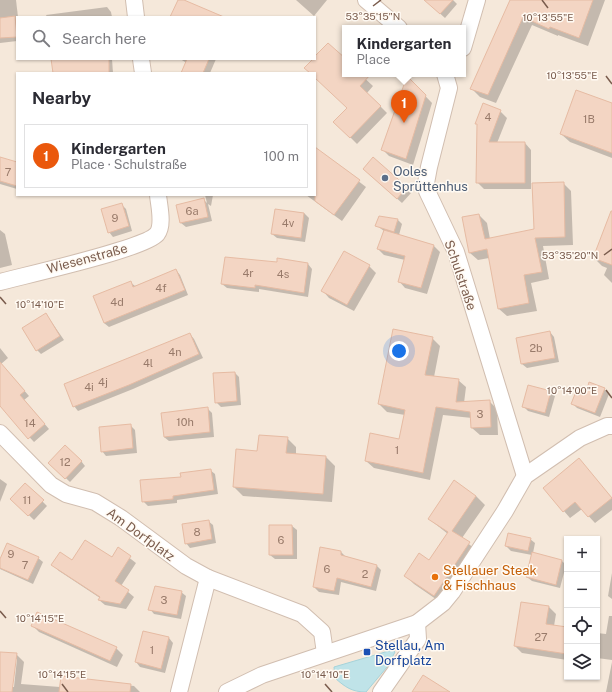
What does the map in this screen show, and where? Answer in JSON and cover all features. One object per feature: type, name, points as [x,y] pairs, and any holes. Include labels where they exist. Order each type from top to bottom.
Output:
[{"type":"street","points":[[134,0],[136,16]]},
{"type":"street","points":[[366,0],[395,25]]},
{"type":"street","points":[[466,38],[477,0]]},
{"type":"street","points":[[141,60],[143,72]]},
{"type":"street","name":"Schulstraße","points":[[449,79],[426,183],[428,191],[456,252],[525,476]]},
{"type":"street","name":"Wiesenstraße","points":[[0,282],[127,249],[157,235],[161,227],[158,196]]},
{"type":"street","points":[[227,692],[262,675],[417,622],[443,603],[452,592],[505,512],[525,476],[580,438],[612,426]]},
{"type":"street","name":"Am Dorfplatz","points":[[0,433],[51,485],[66,494],[95,502],[121,518],[186,566],[208,578],[302,614],[322,632],[325,653]]},
{"type":"street","points":[[179,692],[208,578]]},
{"type":"street","points":[[381,692],[418,639],[417,622]]},
{"type":"shaded area","points":[[0,0],[612,0],[612,692],[0,692]]},
{"type":"water","points":[[392,650],[395,652],[387,667],[366,692],[349,688],[335,678],[334,667]]},
{"type":"building","points":[[178,0],[184,0],[222,16],[170,16]]},
{"type":"building","points":[[424,0],[453,0],[440,14]]},
{"type":"building","points":[[510,0],[593,0],[579,38],[550,27],[549,29],[523,17],[488,95],[470,89]]},
{"type":"building","points":[[15,16],[16,37],[0,38],[0,18]]},
{"type":"building","points":[[328,43],[342,55],[342,77],[368,77],[360,86],[381,106],[350,138],[333,122],[347,108],[316,79],[316,72],[309,72],[304,68],[312,60],[316,60],[316,55]]},
{"type":"building","points":[[51,60],[109,60],[109,72],[53,72]]},
{"type":"building","points":[[187,60],[209,60],[203,72],[181,72]]},
{"type":"building","points":[[407,77],[408,77],[426,95],[406,159],[381,150]]},
{"type":"building","points":[[576,90],[612,103],[612,153],[560,134]]},
{"type":"building","points":[[483,103],[501,110],[489,142],[525,142],[525,183],[476,183],[477,124],[475,124]]},
{"type":"building","points":[[316,148],[360,180],[334,215],[315,201]]},
{"type":"building","points":[[0,157],[16,162],[16,186],[0,181]]},
{"type":"building","name":"Ooles Sprüttenhus","points":[[373,157],[407,187],[397,199],[363,169]]},
{"type":"building","points":[[564,182],[565,237],[535,238],[542,272],[524,275],[529,303],[498,309],[487,249],[469,253],[462,217],[479,214],[485,239],[534,229],[532,183]]},
{"type":"building","points":[[204,198],[208,217],[180,223],[176,205]]},
{"type":"building","points":[[122,203],[129,226],[108,233],[101,209]]},
{"type":"building","points":[[275,209],[304,213],[301,238],[271,234]]},
{"type":"building","points":[[612,211],[612,265],[593,258]]},
{"type":"building","points":[[379,216],[398,219],[394,232],[375,226]]},
{"type":"building","points":[[384,230],[434,245],[421,288],[398,282],[405,256],[377,249]]},
{"type":"building","points":[[344,251],[370,265],[347,305],[321,291]]},
{"type":"building","points":[[225,257],[277,262],[277,258],[308,263],[304,293],[255,285],[255,288],[221,284]]},
{"type":"building","points":[[176,269],[185,290],[104,323],[93,296],[131,281],[133,287]]},
{"type":"building","points":[[46,313],[60,336],[36,351],[22,328]]},
{"type":"building","points":[[393,329],[433,337],[425,375],[459,379],[456,402],[490,400],[491,427],[471,428],[470,412],[436,407],[423,473],[365,461],[370,433],[399,439],[405,410],[378,404]]},
{"type":"building","points":[[550,331],[555,358],[521,364],[516,338]]},
{"type":"building","points":[[190,333],[199,354],[129,385],[73,407],[64,384]]},
{"type":"building","points":[[0,362],[25,391],[20,395],[45,424],[28,439],[0,406]]},
{"type":"building","points":[[235,372],[237,401],[215,403],[213,373]]},
{"type":"building","points":[[589,382],[605,388],[595,413],[571,404],[577,389],[586,393]]},
{"type":"building","points":[[528,385],[551,391],[545,413],[522,407]]},
{"type":"building","points":[[208,407],[210,432],[164,437],[161,413]]},
{"type":"building","points":[[131,424],[133,448],[101,452],[99,427]]},
{"type":"building","points":[[259,435],[288,437],[286,453],[326,456],[323,494],[233,487],[236,449],[257,451]]},
{"type":"building","points":[[65,445],[82,461],[65,479],[48,463]]},
{"type":"building","points":[[579,458],[612,498],[588,517],[575,502],[563,512],[543,488]]},
{"type":"building","points":[[211,469],[214,490],[173,496],[173,499],[142,502],[140,480],[181,477],[180,473]]},
{"type":"building","points":[[454,480],[476,496],[452,531],[470,542],[434,596],[404,576],[419,553],[429,560],[448,532],[428,519]]},
{"type":"building","points":[[25,483],[44,500],[28,516],[10,499]]},
{"type":"building","points":[[209,520],[212,539],[185,544],[182,524]]},
{"type":"building","points":[[269,525],[292,525],[293,555],[269,555]]},
{"type":"building","points":[[508,533],[531,538],[528,551],[505,546]]},
{"type":"building","points":[[85,540],[112,557],[118,547],[131,556],[115,581],[129,590],[120,604],[98,600],[100,597],[51,565],[60,552],[72,560]]},
{"type":"building","points":[[7,543],[39,557],[28,580],[0,568],[0,559]]},
{"type":"building","points":[[320,547],[341,551],[341,555],[377,565],[371,587],[337,578],[334,591],[313,587]]},
{"type":"building","points":[[532,552],[562,560],[556,585],[526,577]]},
{"type":"building","points":[[155,586],[182,591],[177,615],[148,610]]},
{"type":"building","points":[[521,602],[549,606],[546,624],[564,627],[564,654],[514,646]]},
{"type":"building","points":[[37,612],[117,647],[110,661],[31,626]]},
{"type":"building","points":[[143,631],[169,637],[161,669],[135,662]]},
{"type":"building","points":[[0,652],[17,653],[12,692],[0,692]]},
{"type":"building","points":[[423,675],[450,692],[412,692]]},
{"type":"building","points":[[61,676],[131,684],[130,692],[59,692]]},
{"type":"place","name":"Kindergarten","points":[[404,123]]},
{"type":"place","name":"Ooles Sprüttenhus","points":[[385,178]]},
{"type":"place","name":"Stellauer Steak & Fischhaus","points":[[435,577]]},
{"type":"place","name":"Stellau, Am Dorfplatz","points":[[367,652]]}]
